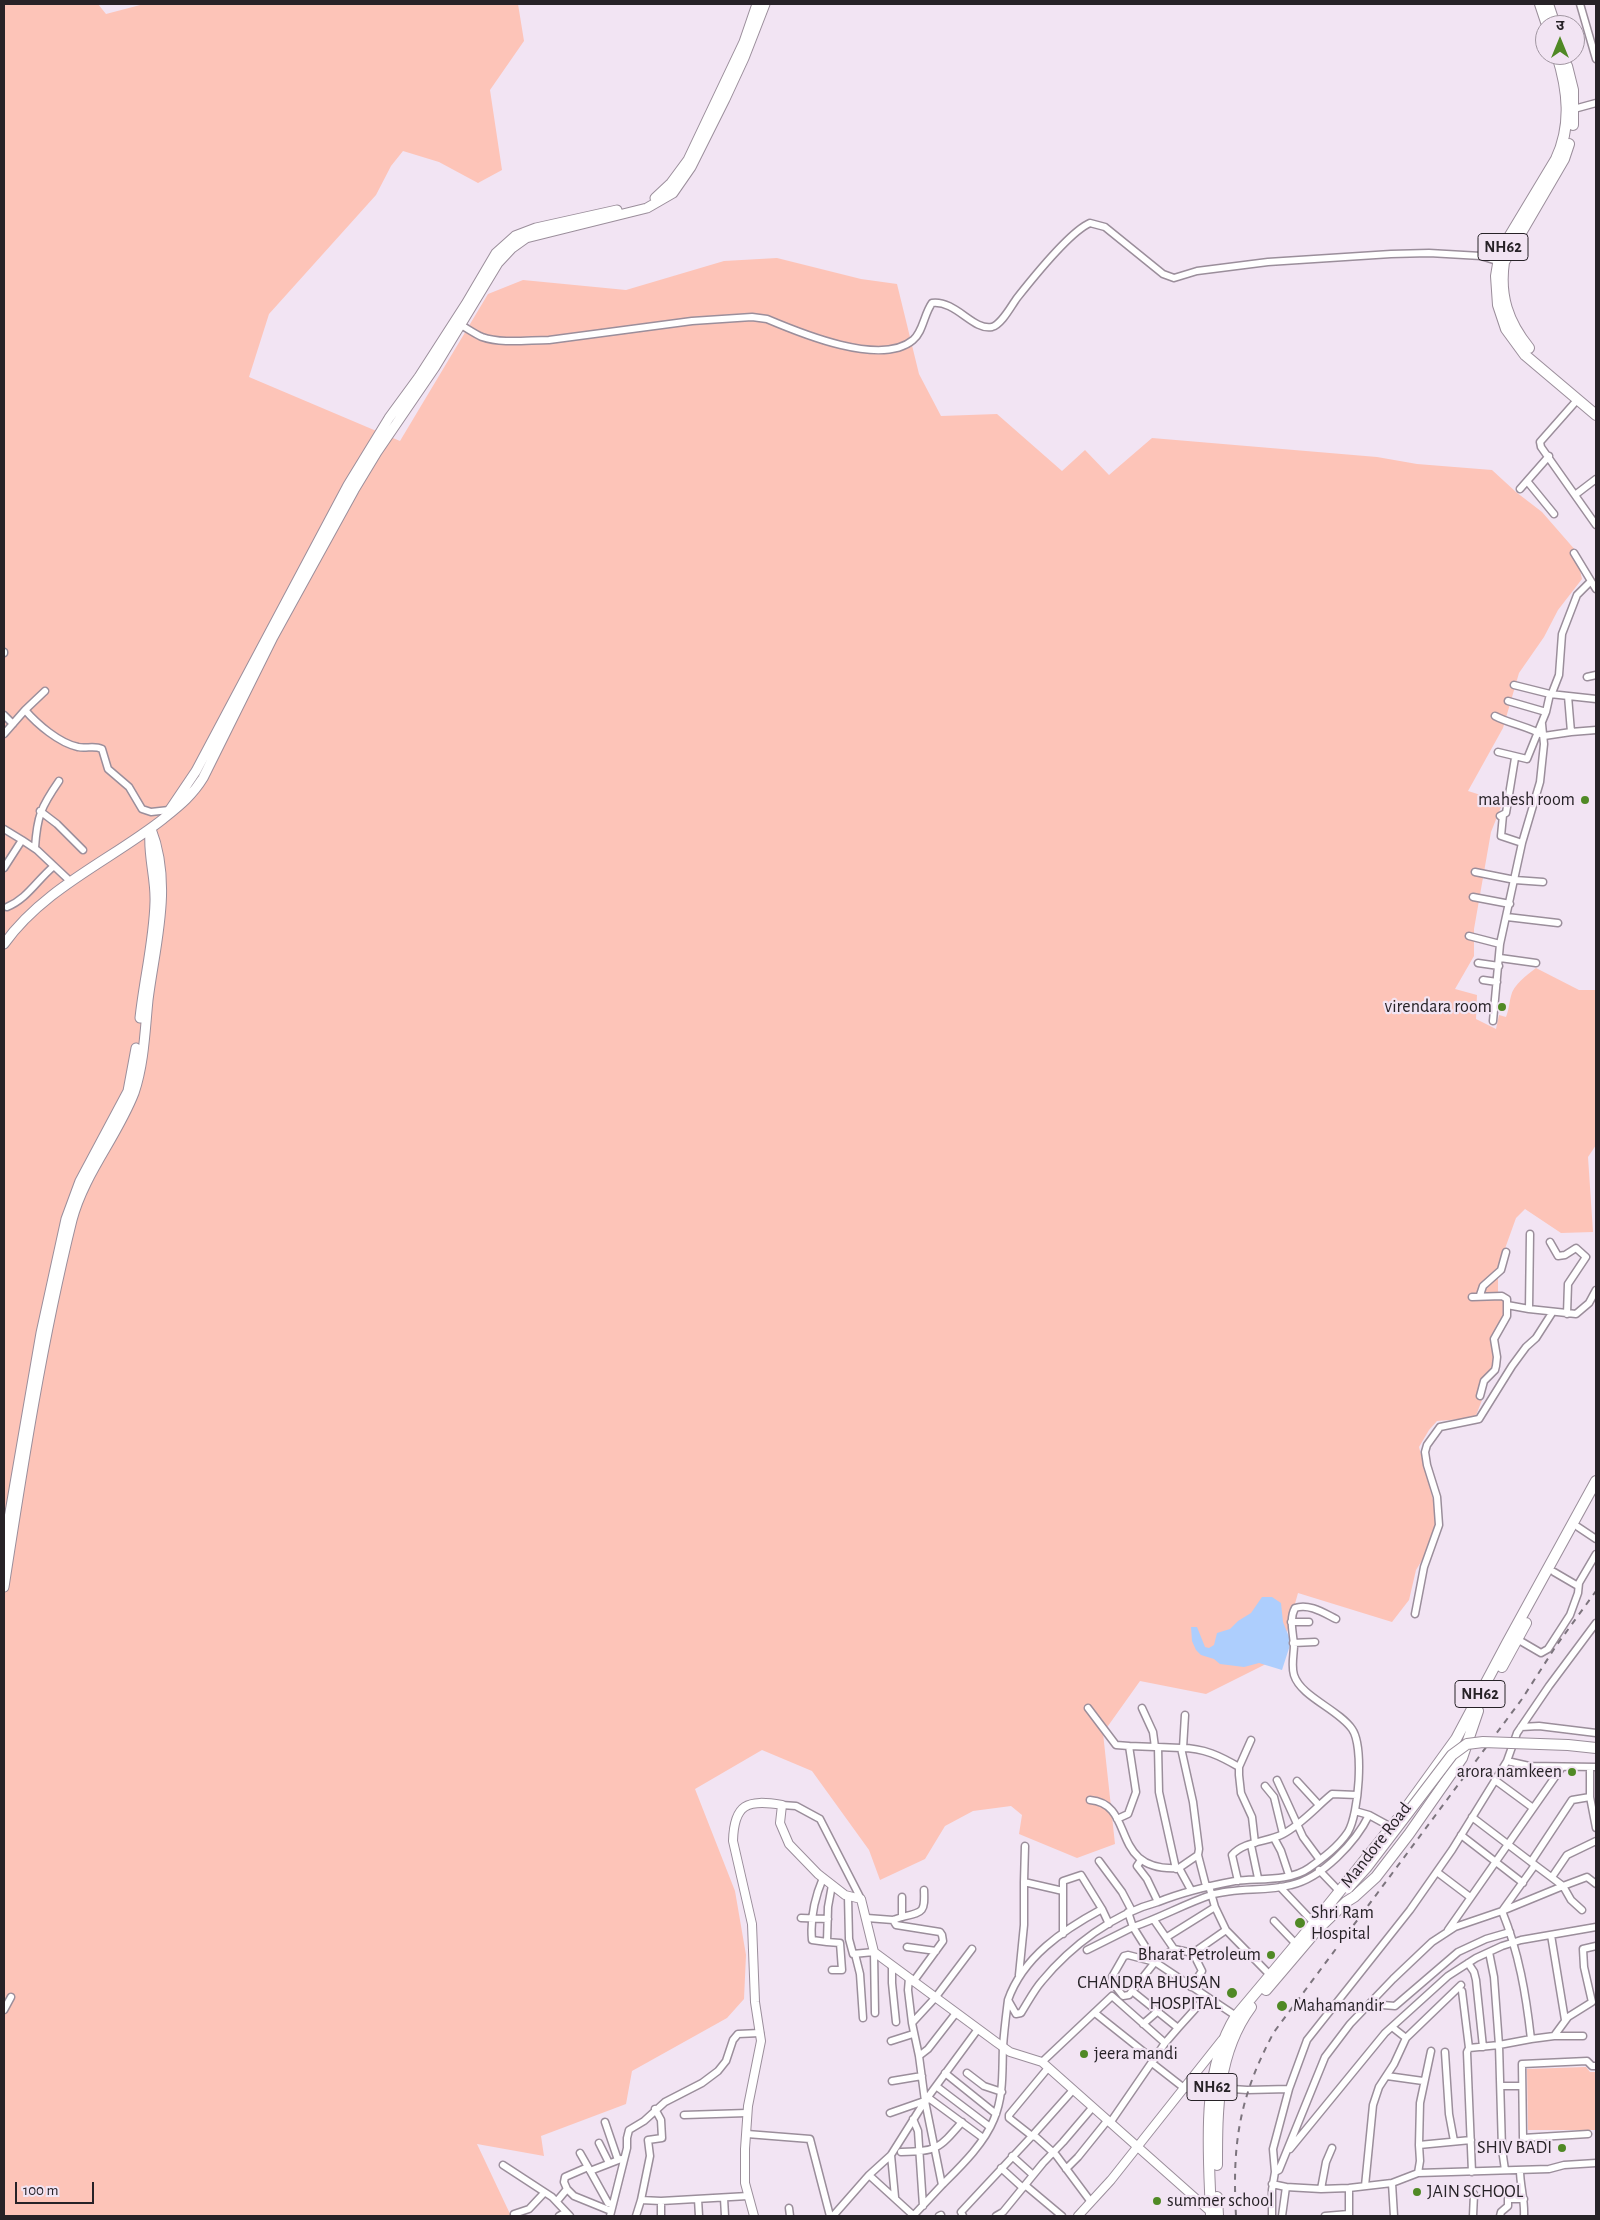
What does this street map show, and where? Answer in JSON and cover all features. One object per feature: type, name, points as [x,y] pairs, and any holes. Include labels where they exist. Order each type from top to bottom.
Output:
[{"type":"main road","points":[[164,818],[196,771],[348,485],[389,418],[419,377],[466,304],[496,253],[516,236],[536,228],[649,202],[670,190],[688,160],[744,42],[757,4]]},
{"type":"main road","points":[[4,944],[24,921],[71,882],[151,829],[189,799],[203,778],[273,638],[349,498],[377,452],[435,367],[498,262],[512,248],[526,238],[647,208],[670,190],[691,167],[744,58],[765,4]]},
{"type":"main road","name":"NH62","points":[[1560,65],[1567,94],[1564,144],[1500,252],[1497,260],[1496,276],[1498,305],[1506,329],[1525,355],[1596,415]]},
{"type":"main road","name":"NH62","points":[[1567,65],[1573,90],[1574,109],[1571,140],[1564,159],[1509,252],[1504,268],[1503,288],[1507,315],[1530,350],[1596,407]]},
{"type":"main road","points":[[4,1546],[41,1333],[70,1204],[85,1170],[123,1102],[131,1080],[155,910],[154,876],[150,844],[151,829]]},
{"type":"main road","points":[[4,1587],[35,1396],[72,1220],[86,1183],[134,1094],[140,1069],[162,911],[159,863],[156,842],[151,829]]},
{"type":"main road","name":"Mandore Road","points":[[1214,2215],[1209,2126],[1224,2038],[1236,2016],[1270,1975],[1314,1923],[1347,1891],[1391,1827],[1456,1739],[1596,1481]]},
{"type":"main road","name":"Mandore Road","points":[[1214,2090],[1228,2048],[1243,2019],[1317,1930],[1376,1877],[1409,1834],[1462,1758],[1479,1710],[1596,1495]]},
{"type":"main road","points":[[1347,1891],[1452,1755],[1467,1744],[1483,1742],[1532,1743],[1596,1748]]},
{"type":"main road","points":[[1347,1891],[1377,1865],[1463,1753],[1482,1749],[1532,1748],[1596,1754]]},
{"type":"street","points":[[1580,4],[1596,59]]},
{"type":"street","points":[[1574,109],[1596,103]]},
{"type":"street","points":[[461,325],[479,336],[490,339],[533,340],[692,321],[752,317],[766,319],[858,349],[892,350],[908,344],[916,338],[932,303],[944,303],[951,306],[986,327],[997,324],[1028,284],[1078,230],[1090,223],[1105,227],[1163,274],[1174,278],[1197,271],[1268,262],[1362,255],[1429,253],[1481,256],[1497,260]]},
{"type":"street","points":[[1578,399],[1540,442],[1541,447],[1596,525]]},
{"type":"street","points":[[1520,489],[1549,456]]},
{"type":"street","points":[[1575,495],[1596,479]]},
{"type":"street","points":[[1527,481],[1554,514]]},
{"type":"street","points":[[1574,553],[1596,589]]},
{"type":"street","points":[[1498,752],[1527,760],[1537,731],[1542,724],[1559,674],[1562,634],[1577,595],[1592,581]]},
{"type":"street","points":[[1588,677],[1596,675]]},
{"type":"street","points":[[1514,685],[1551,694],[1596,699]]},
{"type":"street","points":[[4,734],[45,691]]},
{"type":"street","points":[[1568,696],[1571,732]]},
{"type":"street","points":[[1508,701],[1546,712]]},
{"type":"street","points":[[25,710],[44,729],[74,745],[97,746],[102,749],[108,769],[129,787],[142,809],[151,812],[169,810]]},
{"type":"street","points":[[4,715],[13,724]]},
{"type":"street","points":[[1495,716],[1511,724],[1537,731],[1544,736],[1596,730]]},
{"type":"street","points":[[1493,1021],[1500,944],[1522,843],[1538,794],[1544,736],[1542,724]]},
{"type":"street","points":[[1516,758],[1506,813],[1502,816],[1501,836],[1522,843]]},
{"type":"street","points":[[35,848],[36,826],[40,811],[59,781]]},
{"type":"street","points":[[40,811],[57,824],[83,850]]},
{"type":"street","points":[[4,829],[35,848],[71,882]]},
{"type":"street","points":[[4,868],[22,840]]},
{"type":"street","points":[[7,907],[22,900],[40,878],[54,866]]},
{"type":"street","points":[[1475,872],[1515,880],[1543,882]]},
{"type":"street","points":[[1474,898],[1510,904]]},
{"type":"street","points":[[1507,917],[1558,923]]},
{"type":"street","points":[[1469,936],[1500,944]]},
{"type":"street","points":[[1500,958],[1536,963]]},
{"type":"street","points":[[1478,963],[1499,966]]},
{"type":"street","points":[[1483,980],[1497,982]]},
{"type":"street","points":[[1529,1309],[1530,1234]]},
{"type":"street","points":[[1550,1242],[1558,1256],[1565,1255],[1576,1248],[1586,1257],[1568,1284],[1567,1314]]},
{"type":"street","points":[[1480,1295],[1483,1286],[1501,1270],[1506,1252]]},
{"type":"street","points":[[1508,1305],[1552,1313],[1576,1314],[1589,1303],[1596,1290]]},
{"type":"street","points":[[1472,1297],[1480,1295],[1502,1296],[1507,1299],[1508,1305],[1507,1316],[1494,1339],[1497,1357],[1496,1366],[1484,1381],[1480,1396]]},
{"type":"street","points":[[1589,1303],[1596,1308]]},
{"type":"street","points":[[1415,1614],[1424,1567],[1439,1525],[1437,1497],[1425,1459],[1427,1445],[1440,1428],[1479,1419],[1508,1371],[1526,1347],[1536,1338],[1552,1313]]},
{"type":"street","points":[[1578,1527],[1596,1539]]},
{"type":"street","points":[[1517,1639],[1541,1653],[1548,1650],[1570,1615],[1578,1592],[1578,1586],[1596,1554]]},
{"type":"street","points":[[1554,1572],[1578,1586]]},
{"type":"street","points":[[1008,2000],[1016,2014],[1021,2013],[1040,1982],[1062,1958],[1086,1939],[1130,1912],[1207,1886],[1258,1878],[1289,1876],[1305,1870],[1320,1860],[1348,1832],[1353,1822],[1357,1795],[1358,1750],[1353,1731],[1334,1711],[1313,1697],[1295,1678],[1292,1663],[1294,1643],[1293,1612],[1298,1606],[1314,1609],[1336,1619]]},
{"type":"street","points":[[1292,1622],[1309,1622]]},
{"type":"street","points":[[1272,2216],[1272,2184],[1275,2172],[1272,2149],[1289,2089],[1307,2040],[1410,1910],[1461,1835],[1495,1780],[1506,1761],[1521,1727],[1596,1623]]},
{"type":"street","points":[[1294,1643],[1315,1642]]},
{"type":"street","points":[[1088,1708],[1116,1745],[1202,1749],[1213,1752],[1239,1767]]},
{"type":"street","points":[[1142,1708],[1153,1732],[1159,1792],[1178,1868],[1191,1890]]},
{"type":"street","points":[[1185,1714],[1182,1748],[1193,1802],[1199,1849],[1198,1855],[1207,1886],[1226,1930],[1270,1975]]},
{"type":"street","points":[[1521,1727],[1539,1726],[1596,1733]]},
{"type":"street","points":[[1251,1740],[1239,1767],[1239,1786],[1252,1818],[1253,1844],[1258,1878]]},
{"type":"street","points":[[1117,1819],[1128,1814],[1136,1792],[1129,1746]]},
{"type":"street","points":[[1506,1761],[1529,1766],[1593,1767],[1590,1797],[1596,1828]]},
{"type":"street","points":[[1275,2172],[1279,2170],[1287,2152],[1325,2056],[1350,2024],[1412,1961],[1448,1931],[1562,1767]]},
{"type":"street","points":[[1277,1780],[1297,1825],[1320,1860]]},
{"type":"street","points":[[1495,1780],[1533,1808]]},
{"type":"street","points":[[1297,1781],[1319,1805]]},
{"type":"street","points":[[1265,1786],[1274,1797],[1283,1834]]},
{"type":"street","points":[[1238,1881],[1232,1855],[1235,1852],[1283,1834],[1297,1825],[1332,1794],[1357,1795]]},
{"type":"street","points":[[1502,1911],[1523,1883],[1533,1863],[1572,1800],[1590,1797]]},
{"type":"street","points":[[1090,1800],[1100,1802],[1113,1810],[1124,1831],[1128,1846],[1142,1860],[1155,1867],[1178,1868],[1198,1855]]},
{"type":"street","points":[[754,2216],[745,2183],[747,2113],[759,2054],[760,2033],[755,2002],[752,1924],[733,1841],[734,1824],[737,1814],[747,1806],[763,1803],[796,1806],[820,1819],[834,1842],[843,1866],[862,1899],[874,1952],[876,2013]]},
{"type":"street","points":[[782,1805],[780,1823],[784,1837],[789,1844],[832,1885],[848,1896],[862,1899]]},
{"type":"street","points":[[1354,1811],[1369,1815],[1391,1827]]},
{"type":"street","points":[[1087,1950],[1133,1927],[1154,1920],[1178,1907],[1212,1895],[1230,1891],[1292,1885],[1319,1870],[1352,1843],[1369,1815]]},
{"type":"street","points":[[1472,1817],[1563,1886],[1571,1900],[1582,1910]]},
{"type":"street","points":[[1461,1835],[1523,1883]]},
{"type":"street","points":[[1274,1838],[1282,1851],[1289,1876]]},
{"type":"street","points":[[1552,1878],[1567,1855],[1596,1841]]},
{"type":"street","points":[[1018,1978],[1024,1925],[1025,1846]]},
{"type":"street","points":[[1142,1860],[1137,1866],[1147,1879],[1158,1902]]},
{"type":"street","points":[[1099,1862],[1122,1892],[1130,1912],[1133,1927],[1155,1962]]},
{"type":"street","points":[[1319,1870],[1347,1891]]},
{"type":"street","points":[[1436,1872],[1470,1897]]},
{"type":"street","points":[[1063,1934],[1064,1880],[1081,1875],[1109,1924]]},
{"type":"street","points":[[1448,1931],[1587,1877],[1596,1884]]},
{"type":"street","points":[[823,1878],[814,1898],[812,1940],[840,1943],[842,1970],[832,1970]]},
{"type":"street","points":[[1024,1882],[1064,1891]]},
{"type":"street","points":[[827,1942],[832,1885]]},
{"type":"street","points":[[1280,1887],[1314,1923]]},
{"type":"street","points":[[867,1918],[892,1920],[921,1912],[925,1906],[924,1890]]},
{"type":"street","points":[[848,1896],[850,1939],[860,1974],[863,2018]]},
{"type":"street","points":[[902,1897],[902,1917]]},
{"type":"street","points":[[1167,1937],[1215,1907]]},
{"type":"street","points":[[869,2175],[914,2216],[942,2185],[983,2138],[996,2114],[1002,2092],[1003,2047],[1008,2000],[1018,1978],[1029,1962],[1063,1934],[1102,1909]]},
{"type":"street","points":[[1502,1911],[1514,1943],[1524,1983],[1531,2039]]},
{"type":"street","points":[[801,1918],[828,1919]]},
{"type":"street","points":[[892,1920],[901,1927],[940,1932],[942,1935],[943,1941],[911,1980],[908,1990],[913,2034],[919,2056],[925,2101],[942,2185]]},
{"type":"street","points":[[1154,1920],[1174,1949]]},
{"type":"street","points":[[1274,1921],[1296,1944]]},
{"type":"street","points":[[1287,2152],[1392,2027],[1448,1976],[1489,1952],[1514,1943],[1596,1927]]},
{"type":"street","points":[[1226,1930],[1193,1952],[1174,1949],[1155,1962],[1129,1995],[1123,1996],[1112,1982],[1112,1977],[1124,1956],[1128,1955],[1155,1962],[1236,2016]]},
{"type":"street","points":[[1370,2004],[1395,2006],[1458,1952],[1486,1939],[1510,1932]]},
{"type":"street","points":[[1552,1935],[1565,2020]]},
{"type":"street","points":[[1554,2036],[1565,2020],[1595,2002],[1583,1949],[1596,1946]]},
{"type":"street","points":[[907,1947],[936,1951]]},
{"type":"street","points":[[912,2023],[935,1998],[972,1949]]},
{"type":"street","points":[[841,1956],[874,1952],[1003,2047],[1024,2057],[1042,2062],[1214,2215]]},
{"type":"street","points":[[1191,1987],[1202,1971],[1193,1952]]},
{"type":"street","points":[[1489,1952],[1494,1976],[1501,2086],[1502,2149],[1505,2170]]},
{"type":"street","points":[[1468,1963],[1474,1972],[1476,1980],[1483,2047]]},
{"type":"street","points":[[892,1966],[896,2022]]},
{"type":"street","points":[[1365,2186],[1373,2105],[1379,2087],[1406,2038],[1462,1988],[1470,2048],[1468,2052],[1472,2172]]},
{"type":"street","points":[[1132,1991],[1178,2028]]},
{"type":"street","points":[[1042,2062],[1112,1996],[1166,2043]]},
{"type":"street","points":[[4,2010],[11,1997]]},
{"type":"street","points":[[1066,2169],[1109,2122],[1166,2043],[1206,1997]]},
{"type":"street","points":[[1143,2024],[1158,2011]]},
{"type":"street","points":[[919,2056],[928,2049],[956,2013]]},
{"type":"street","points":[[1095,2013],[1184,2088],[1214,2090],[1289,2089]]},
{"type":"street","points":[[1392,2027],[1406,2038]]},
{"type":"street","points":[[831,2216],[869,2175],[891,2155],[925,2101],[978,2029]]},
{"type":"street","points":[[611,2210],[629,2130],[644,2121],[665,2102],[702,2083],[718,2071],[726,2061],[733,2040],[738,2034],[760,2033]]},
{"type":"street","points":[[891,2041],[913,2034]]},
{"type":"street","points":[[1470,2048],[1554,2036],[1582,2036]]},
{"type":"street","points":[[1078,2216],[1137,2147],[1224,2038]]},
{"type":"street","points":[[1418,2174],[1420,2161],[1420,2107],[1423,2081],[1430,2051]]},
{"type":"street","points":[[1445,2052],[1449,2114],[1454,2141]]},
{"type":"street","points":[[1588,2134],[1523,2138],[1522,2064],[1587,2062],[1592,2066],[1596,2066]]},
{"type":"street","points":[[1048,2068],[1008,2117],[1032,2136],[1036,2137],[1052,2152],[1091,2202]]},
{"type":"street","points":[[945,2073],[996,2114]]},
{"type":"street","points":[[967,2073],[984,2086],[1002,2092]]},
{"type":"street","points":[[892,2082],[922,2076]]},
{"type":"street","points":[[1386,2076],[1423,2081]]},
{"type":"street","points":[[936,2086],[990,2127]]},
{"type":"street","points":[[1501,2086],[1522,2086]]},
{"type":"street","points":[[964,2216],[961,2212],[1073,2090]]},
{"type":"street","points":[[890,2113],[930,2100],[983,2138]]},
{"type":"street","points":[[996,2216],[1003,2212],[1052,2152],[1092,2108]]},
{"type":"street","points":[[636,2216],[650,2156],[648,2140],[660,2139],[663,2135],[661,2120],[656,2109]]},
{"type":"street","points":[[684,2116],[747,2113]]},
{"type":"street","points":[[914,2119],[918,2131],[922,2206]]},
{"type":"street","points":[[604,2122],[621,2160]]},
{"type":"street","points":[[901,2152],[934,2150],[941,2146],[962,2122]]},
{"type":"street","points":[[747,2134],[810,2139],[831,2216]]},
{"type":"street","points":[[1419,2146],[1471,2140]]},
{"type":"street","points":[[600,2143],[609,2163]]},
{"type":"street","points":[[1321,2189],[1326,2162],[1332,2148]]},
{"type":"street","points":[[580,2153],[611,2210]]},
{"type":"street","points":[[891,2155],[895,2197]]},
{"type":"street","points":[[1012,2156],[1034,2175]]},
{"type":"street","points":[[611,2210],[574,2196],[564,2182],[565,2177],[621,2160]]},
{"type":"street","points":[[1272,2184],[1286,2187],[1321,2189],[1349,2188],[1392,2183],[1418,2174],[1549,2169],[1564,2165],[1596,2163]]},
{"type":"street","points":[[503,2165],[557,2201],[568,2214],[559,2216]]},
{"type":"street","points":[[1001,2168],[1062,2216]]},
{"type":"street","points":[[1520,2170],[1524,2216]]},
{"type":"street","points":[[1392,2183],[1394,2216]]},
{"type":"street","points":[[1282,2216],[1286,2187]]},
{"type":"street","points":[[1324,2216],[1349,2215],[1349,2188]]},
{"type":"street","points":[[557,2201],[568,2189]]},
{"type":"street","points":[[514,2214],[529,2209],[544,2193]]},
{"type":"street","points":[[1473,2216],[1474,2194]]},
{"type":"street","points":[[641,2200],[662,2201],[748,2196]]},
{"type":"street","points":[[698,2198],[699,2216]]},
{"type":"street","points":[[724,2198],[725,2216]]},
{"type":"street","points":[[1500,2216],[1500,2212],[1508,2206],[1508,2199],[1524,2199]]},
{"type":"street","points":[[661,2216],[662,2201]]},
{"type":"street","points":[[789,2208],[790,2216]]},
{"type":"shaded area","points":[[4,4],[98,4],[106,14],[144,4],[518,4],[524,41],[490,90],[502,170],[478,183],[439,162],[403,151],[391,166],[376,195],[269,314],[249,377],[400,441],[488,294],[523,280],[626,290],[724,261],[777,258],[861,279],[897,284],[919,374],[941,416],[997,414],[1062,471],[1085,450],[1109,475],[1152,438],[1377,457],[1417,464],[1492,470],[1542,512],[1576,551],[1582,579],[1558,610],[1544,637],[1519,673],[1503,728],[1468,791],[1503,802],[1491,832],[1474,929],[1474,956],[1455,989],[1477,995],[1476,1019],[1496,1029],[1499,1015],[1506,1017],[1514,988],[1536,968],[1579,990],[1596,990],[1596,1145],[1588,1157],[1593,1232],[1561,1233],[1525,1209],[1516,1218],[1498,1268],[1498,1291],[1508,1308],[1494,1346],[1497,1370],[1484,1386],[1482,1400],[1475,1418],[1437,1421],[1419,1447],[1438,1519],[1429,1549],[1416,1570],[1409,1600],[1392,1622],[1298,1593],[1280,1657],[1206,1694],[1140,1681],[1103,1733],[1115,1844],[1077,1858],[1019,1834],[1022,1815],[1011,1806],[973,1811],[945,1826],[925,1859],[880,1880],[869,1850],[812,1771],[762,1750],[695,1789],[735,1891],[746,1955],[744,1999],[727,2018],[632,2071],[626,2104],[541,2136],[544,2156],[477,2144],[511,2216],[4,2216]]},
{"type":"shaded area","points":[[1586,2067],[1590,2072],[1596,2072],[1596,2130],[1528,2130],[1527,2069]]},
{"type":"water","points":[[1262,1597],[1272,1597],[1281,1603],[1283,1622],[1291,1642],[1282,1670],[1259,1663],[1244,1667],[1220,1664],[1214,1659],[1201,1655],[1196,1650],[1192,1641],[1191,1627],[1197,1627],[1205,1647],[1209,1648],[1214,1645],[1217,1633],[1230,1629],[1238,1621],[1251,1613]]},
{"type":"railway","points":[[1236,2216],[1235,2166],[1240,2121],[1253,2078],[1274,2032],[1522,1699],[1556,1646],[1596,1591]]},
{"type":"place","name":"mahesh room","points":[[1585,800]]},
{"type":"place","name":"virendara room","points":[[1502,1007]]},
{"type":"place","name":"arora namkeen","points":[[1572,1772]]},
{"type":"place","name":"Shri Ram Hospital","points":[[1300,1923]]},
{"type":"place","name":"Bharat Petroleum","points":[[1271,1955]]},
{"type":"place","name":"CHANDRA BHUSAN HOSPITAL","points":[[1232,1993]]},
{"type":"place","name":"Mahamandir","points":[[1282,2006]]},
{"type":"place","name":"jeera mandi","points":[[1084,2054]]},
{"type":"place","name":"SHIV BADI","points":[[1562,2148]]},
{"type":"place","name":"JAIN SCHOOL","points":[[1417,2192]]},
{"type":"place","name":"summer school","points":[[1157,2201]]}]
